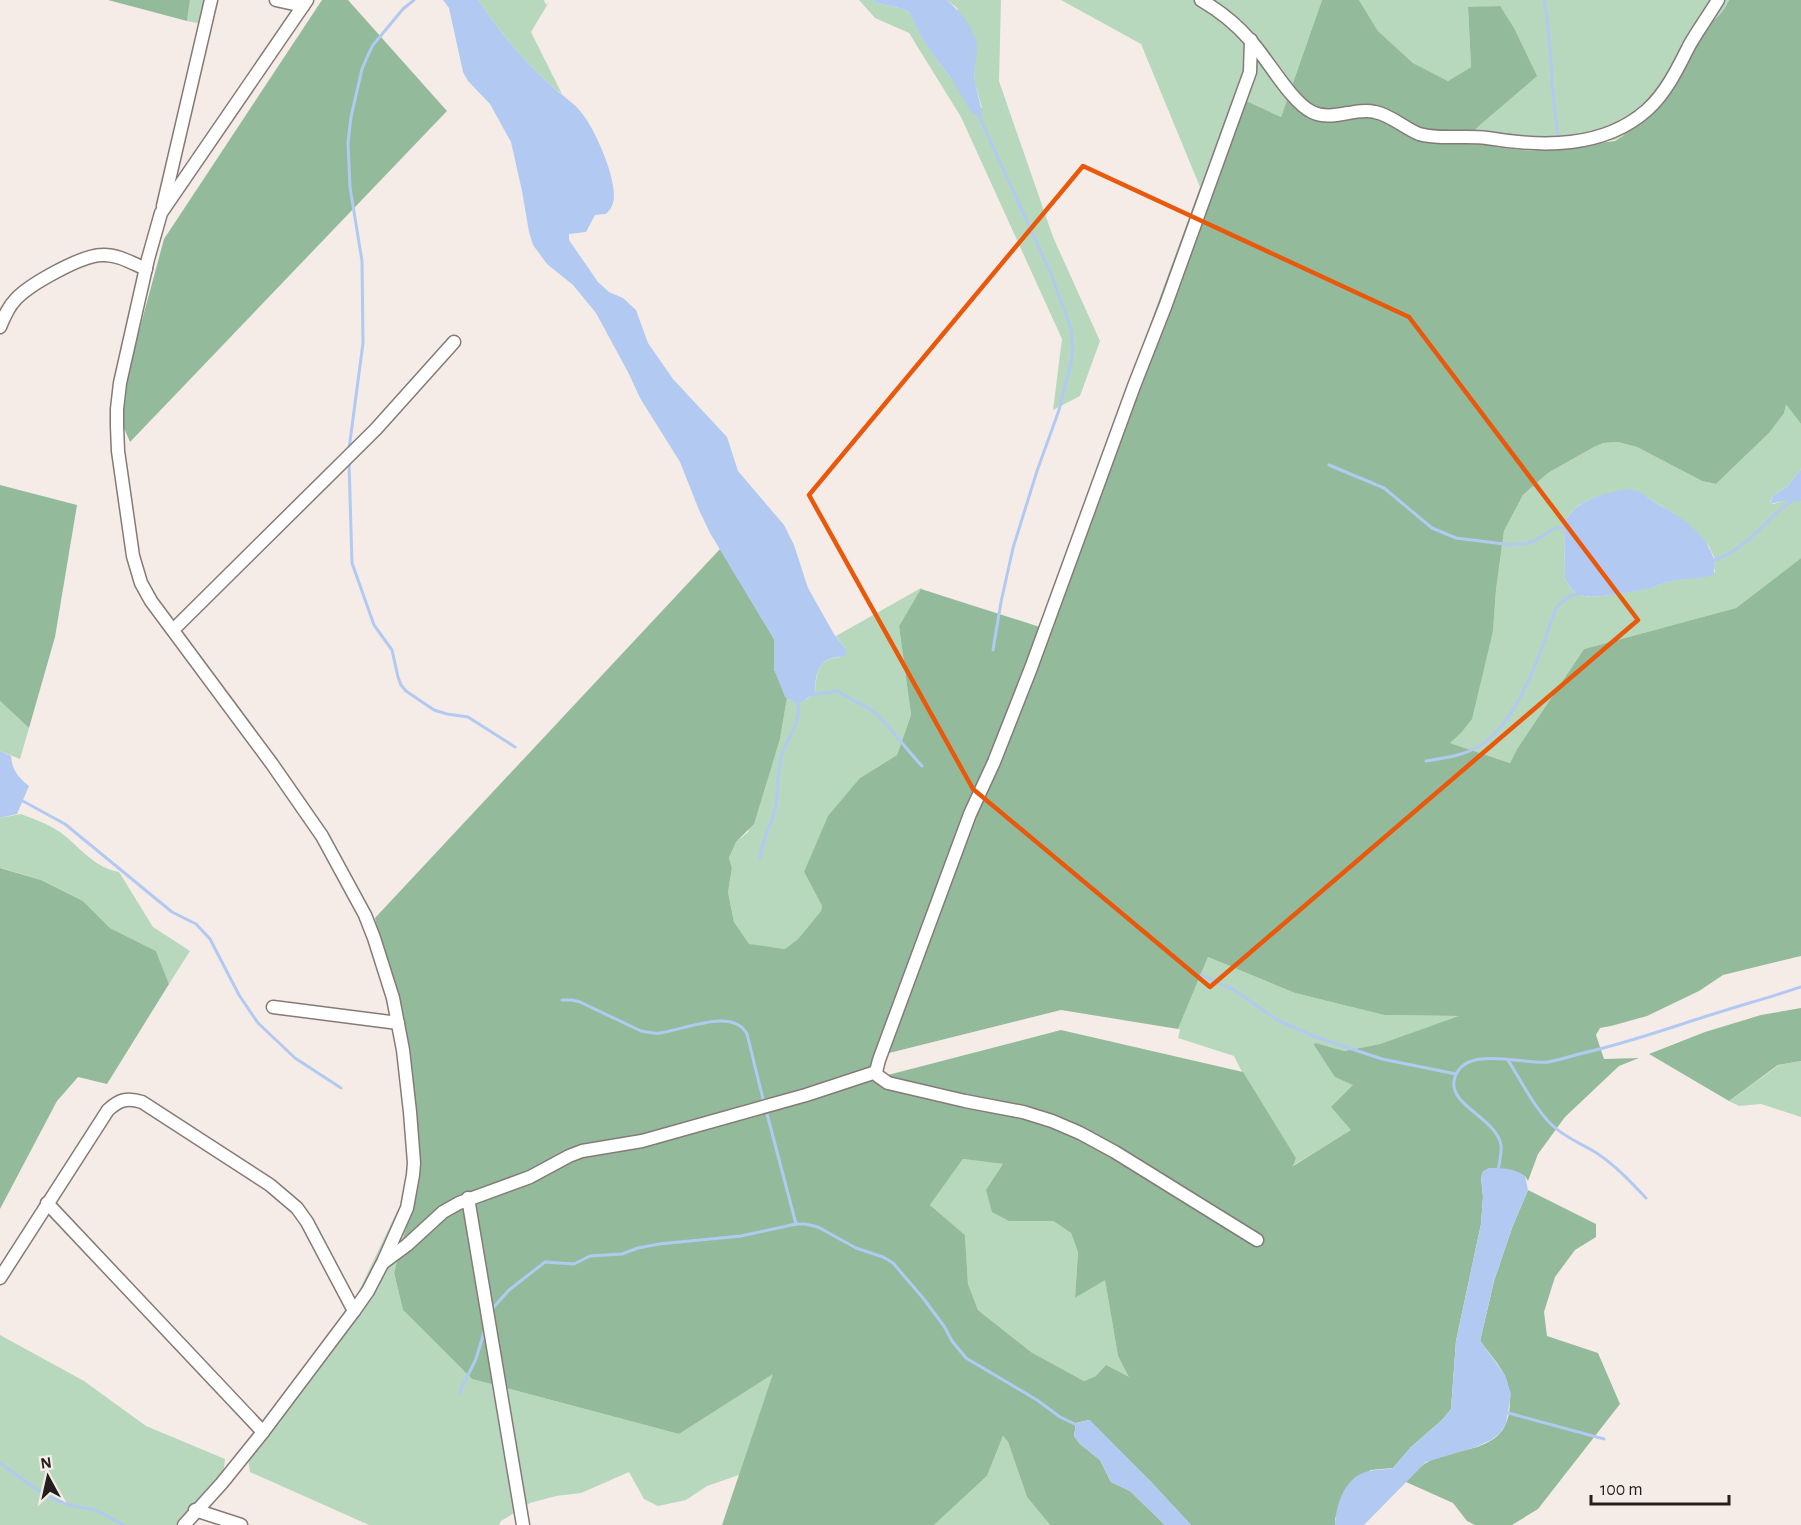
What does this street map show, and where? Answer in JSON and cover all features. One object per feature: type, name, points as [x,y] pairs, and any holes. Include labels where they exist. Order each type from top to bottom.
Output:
[{"type":"street","points":[[183,1525],[222,1483],[263,1432],[368,1291],[408,1208],[413,1175],[404,1050],[393,998],[368,921],[322,836],[272,764],[151,601],[137,572],[118,451],[117,410],[120,383],[211,0]]},
{"type":"street","points":[[161,213],[305,3],[276,0]]},
{"type":"street","points":[[1201,0],[1229,19],[1251,40],[1287,88],[1313,113],[1329,116],[1357,110],[1375,112],[1420,134],[1442,137],[1461,135],[1542,144],[1577,142],[1619,130],[1648,110],[1671,79],[1718,0]]},
{"type":"street","points":[[1251,40],[1250,72],[1165,307],[1031,668],[994,762],[970,814],[916,956],[876,1072],[888,1083],[1023,1112],[1080,1133],[1257,1240]]},
{"type":"street","points":[[0,327],[8,309],[28,289],[91,256],[112,256],[146,269]]},
{"type":"street","points":[[173,630],[376,429],[454,342]]},
{"type":"street","points":[[273,1007],[398,1023]]},
{"type":"street","points":[[383,1262],[407,1245],[443,1212],[468,1198],[530,1177],[569,1156],[651,1139],[806,1095],[876,1072]]},
{"type":"street","points":[[0,1278],[108,1110],[116,1102],[134,1099],[270,1185],[297,1208],[307,1222],[354,1311]]},
{"type":"street","points":[[468,1198],[523,1525]]},
{"type":"street","points":[[47,1203],[263,1432]]},
{"type":"street","points":[[195,1510],[241,1525]]},
{"type":"highlighted area","points":[[1083,166],[1409,317],[1638,620],[1210,987],[973,789],[809,495]]},
{"type":"green space","points":[[108,0],[190,0],[187,21]]},
{"type":"green space","points":[[190,0],[208,0],[202,24],[187,21]]},
{"type":"green space","points":[[322,0],[348,0],[447,111],[130,442],[124,428],[124,387],[164,239]]},
{"type":"green space","points":[[478,0],[544,0],[546,5],[549,2],[531,32],[562,94],[539,75],[495,24]]},
{"type":"green space","points":[[859,0],[873,0],[876,3],[909,12],[936,59],[951,78],[982,108],[957,8],[947,0],[1001,0],[999,81],[1053,237],[1100,341],[1080,396],[1053,410],[1062,339],[961,117],[909,33],[875,18]]},
{"type":"green space","points":[[1061,0],[1322,0],[1281,117],[1238,97],[1230,105],[1200,187],[1141,44]]},
{"type":"green space","points":[[1322,0],[1359,0],[1378,31],[1413,63],[1448,81],[1471,67],[1468,7],[1500,6],[1514,28],[1537,76],[1469,137],[1495,147],[1530,151],[1615,141],[1623,136],[1629,127],[1654,112],[1703,27],[1719,16],[1729,0],[1801,0],[1801,424],[1786,404],[1784,413],[1769,433],[1716,484],[1702,481],[1637,447],[1618,442],[1603,443],[1594,447],[1548,473],[1523,495],[1504,531],[1493,631],[1472,719],[1450,743],[1510,763],[1584,649],[1736,608],[1801,558],[1801,956],[1723,975],[1699,991],[1647,1016],[1600,1028],[1596,1035],[1604,1059],[1639,1058],[1619,1066],[1565,1117],[1538,1154],[1528,1181],[1525,1176],[1481,1177],[1483,1197],[1481,1224],[1456,1341],[1451,1409],[1411,1447],[1393,1468],[1370,1470],[1335,1518],[1335,1525],[1191,1525],[1089,1420],[1076,1423],[1074,1436],[1080,1444],[1100,1460],[1111,1482],[1130,1491],[1165,1525],[1050,1525],[1027,1497],[1008,1442],[1003,1436],[987,1476],[934,1525],[722,1525],[773,1374],[679,1434],[472,1379],[403,1310],[394,1273],[413,1201],[410,1083],[375,918],[720,549],[774,639],[774,669],[787,698],[780,739],[754,824],[736,842],[729,858],[732,868],[728,892],[734,922],[749,944],[785,949],[798,939],[821,911],[822,906],[804,872],[828,816],[860,778],[897,755],[911,715],[899,626],[921,589],[1040,627],[1230,105],[1238,97],[1281,117]],"holes":[[[1208,957],[1295,993],[1384,1015],[1459,1016],[1380,1044],[1344,1051],[1315,1043],[1314,1045],[1335,1077],[1353,1085],[1331,1107],[1351,1130],[1293,1166],[1296,1158],[1243,1072],[1061,1030],[880,1077],[889,1053],[1061,1010],[1178,1029]],[[963,1159],[1003,1164],[986,1190],[992,1212],[1009,1221],[1053,1221],[1071,1233],[1078,1252],[1075,1298],[1105,1280],[1118,1356],[1129,1377],[1106,1365],[1096,1376],[1084,1381],[1031,1352],[978,1310],[968,1284],[965,1235],[930,1205]]]},
{"type":"green space","points":[[1359,0],[1729,0],[1719,16],[1703,27],[1654,112],[1629,127],[1623,136],[1615,140],[1530,151],[1495,147],[1469,138],[1481,124],[1500,6],[1468,8],[1471,67],[1448,81],[1413,63],[1378,31]]},
{"type":"green space","points":[[1786,403],[1801,424],[1801,469],[1788,486],[1773,496],[1770,503],[1801,501],[1801,558],[1736,608],[1584,649],[1510,763],[1450,743],[1460,734],[1493,631],[1504,531],[1523,495],[1548,473],[1594,447],[1603,443],[1618,442],[1637,447],[1702,481],[1716,484],[1769,433]],"holes":[[[1635,490],[1676,515],[1709,546],[1714,557],[1715,572],[1638,591],[1590,597],[1575,592],[1568,584],[1565,578],[1564,524],[1569,515],[1584,502],[1604,495]]]},
{"type":"green space","points":[[0,485],[77,505],[55,637],[29,728],[0,701]]},
{"type":"green space","points":[[921,588],[899,626],[911,715],[897,755],[860,778],[804,872],[822,906],[821,911],[798,939],[785,949],[748,944],[734,922],[728,892],[732,868],[729,858],[736,842],[748,832],[759,805],[780,739],[787,698],[802,701],[815,693],[819,668],[826,661],[840,657],[845,648],[836,636]]},
{"type":"green space","points":[[0,701],[29,728],[20,759],[0,751]]},
{"type":"green space","points":[[21,814],[55,829],[94,861],[119,872],[153,927],[190,951],[169,984],[156,951],[110,928],[83,901],[41,880],[0,869],[0,818]]},
{"type":"green space","points":[[0,868],[41,880],[83,901],[110,928],[156,951],[169,984],[107,1084],[78,1077],[57,1101],[0,1209]]},
{"type":"green space","points":[[1208,957],[1295,993],[1384,1015],[1461,1016],[1380,1044],[1344,1051],[1315,1044],[1354,1085],[1352,1130],[1292,1166],[1296,1158],[1234,1056],[1178,1038],[1180,1030],[1178,1029]]},
{"type":"green space","points":[[1801,1008],[1801,1061],[1778,1065],[1729,1101],[1649,1054],[1705,1032],[1761,1015]]},
{"type":"green space","points":[[1801,1061],[1801,1117],[1761,1104],[1739,1106],[1729,1101],[1779,1065]]},
{"type":"green space","points":[[963,1159],[1003,1164],[1009,1221],[1053,1221],[1071,1233],[1078,1252],[1075,1298],[1105,1279],[1118,1356],[1130,1377],[1096,1376],[1084,1381],[1031,1352],[978,1310],[968,1284],[965,1235],[930,1205]]},
{"type":"green space","points":[[412,1180],[413,1201],[394,1273],[403,1310],[472,1379],[679,1434],[774,1373],[739,1475],[707,1486],[686,1500],[658,1506],[644,1499],[629,1472],[581,1493],[556,1496],[530,1503],[501,1521],[499,1525],[369,1525],[250,1472],[248,1459],[255,1441],[357,1295]]},
{"type":"green space","points":[[1528,1190],[1596,1224],[1596,1237],[1575,1250],[1555,1277],[1544,1312],[1547,1336],[1598,1353],[1620,1404],[1538,1509],[1512,1525],[1475,1525],[1467,1521],[1453,1503],[1406,1482],[1426,1463],[1487,1443],[1505,1427],[1510,1408],[1508,1385],[1503,1372],[1481,1342],[1481,1337],[1494,1281]]},
{"type":"green space","points":[[0,1335],[84,1381],[146,1426],[225,1459],[222,1485],[189,1525],[0,1525]]},
{"type":"green space","points":[[1003,1436],[1008,1442],[1027,1497],[1050,1525],[934,1525],[987,1476]]},
{"type":"water","points":[[443,0],[478,0],[523,57],[543,78],[574,104],[589,124],[610,171],[613,183],[613,203],[606,214],[595,215],[586,232],[569,234],[569,240],[598,282],[609,292],[623,298],[636,310],[648,343],[673,379],[727,437],[738,471],[784,525],[794,545],[808,588],[834,634],[845,648],[844,656],[830,659],[821,665],[817,673],[815,693],[802,702],[796,703],[785,697],[774,669],[774,639],[710,533],[680,462],[640,398],[596,313],[573,285],[547,264],[533,245],[511,142],[490,104],[468,81],[463,72],[449,8]]},
{"type":"water","points":[[873,0],[947,0],[957,10],[974,34],[976,41],[975,77],[982,119],[971,112],[951,78],[921,36],[909,12],[876,3]]},
{"type":"water","points":[[1801,469],[1801,501],[1770,504],[1773,496],[1788,486]]},
{"type":"water","points":[[1625,489],[1642,493],[1682,519],[1697,532],[1710,548],[1715,566],[1713,575],[1671,581],[1648,589],[1608,596],[1584,596],[1572,590],[1565,578],[1564,524],[1568,516],[1589,500]]},
{"type":"water","points":[[0,751],[11,756],[16,773],[29,786],[17,814],[0,818]]},
{"type":"water","points":[[1489,1168],[1508,1169],[1521,1173],[1525,1176],[1528,1190],[1494,1281],[1481,1337],[1481,1342],[1505,1375],[1511,1394],[1506,1424],[1491,1440],[1476,1447],[1426,1462],[1364,1525],[1335,1525],[1337,1508],[1343,1492],[1354,1479],[1369,1471],[1393,1468],[1411,1447],[1451,1409],[1456,1341],[1481,1224],[1483,1197],[1481,1176],[1483,1171]]},
{"type":"water","points":[[1090,1420],[1191,1525],[1165,1525],[1130,1491],[1111,1482],[1100,1460],[1080,1444],[1074,1436],[1076,1423]]},
{"type":"waterway","points":[[349,449],[363,343],[362,261],[350,187],[348,143],[351,117],[362,69],[373,45],[403,9],[414,0]]},
{"type":"waterway","points":[[1544,0],[1559,140]]},
{"type":"waterway","points":[[979,116],[1051,274],[1071,329],[1073,345],[1072,359],[1059,410],[1013,548],[993,650]]},
{"type":"waterway","points":[[349,462],[352,563],[374,625],[392,650],[401,685],[434,710],[468,717],[515,747]]},
{"type":"waterway","points":[[1329,465],[1384,488],[1432,528],[1456,538],[1512,545],[1529,543],[1555,528],[1565,528]]},
{"type":"waterway","points":[[1711,561],[1740,546],[1781,509],[1801,495]]},
{"type":"waterway","points":[[1426,761],[1470,751],[1488,740],[1498,730],[1524,690],[1558,605],[1570,596],[1580,594]]},
{"type":"waterway","points":[[810,695],[838,691],[866,707],[881,719],[922,766]]},
{"type":"waterway","points":[[760,858],[776,802],[780,761],[798,715],[797,701]]},
{"type":"waterway","points":[[21,800],[65,824],[172,912],[196,924],[210,939],[239,995],[258,1023],[295,1058],[341,1088]]},
{"type":"waterway","points":[[1201,975],[1234,990],[1279,1021],[1316,1037],[1382,1059],[1456,1074]]},
{"type":"waterway","points":[[1498,1172],[1501,1145],[1497,1136],[1491,1127],[1459,1098],[1455,1090],[1454,1081],[1459,1069],[1468,1062],[1494,1058],[1548,1062],[1625,1042],[1801,987]]},
{"type":"waterway","points":[[562,1000],[580,1002],[641,1031],[650,1033],[660,1033],[707,1022],[731,1022],[740,1026],[747,1034],[764,1103]]},
{"type":"waterway","points":[[1508,1060],[1534,1102],[1552,1125],[1609,1162],[1646,1198]]},
{"type":"waterway","points":[[766,1110],[796,1224]]},
{"type":"waterway","points":[[492,1309],[509,1290],[545,1262],[574,1264],[590,1256],[622,1254],[659,1244],[741,1236],[805,1224],[818,1227],[856,1248],[883,1257],[893,1263],[923,1298],[966,1358],[1037,1400],[1060,1417],[1079,1426]]},
{"type":"waterway","points":[[459,1393],[476,1359],[485,1329]]},
{"type":"waterway","points":[[1505,1412],[1604,1439]]},
{"type":"waterway","points":[[0,1463],[36,1489],[56,1500],[96,1510],[124,1525]]}]
